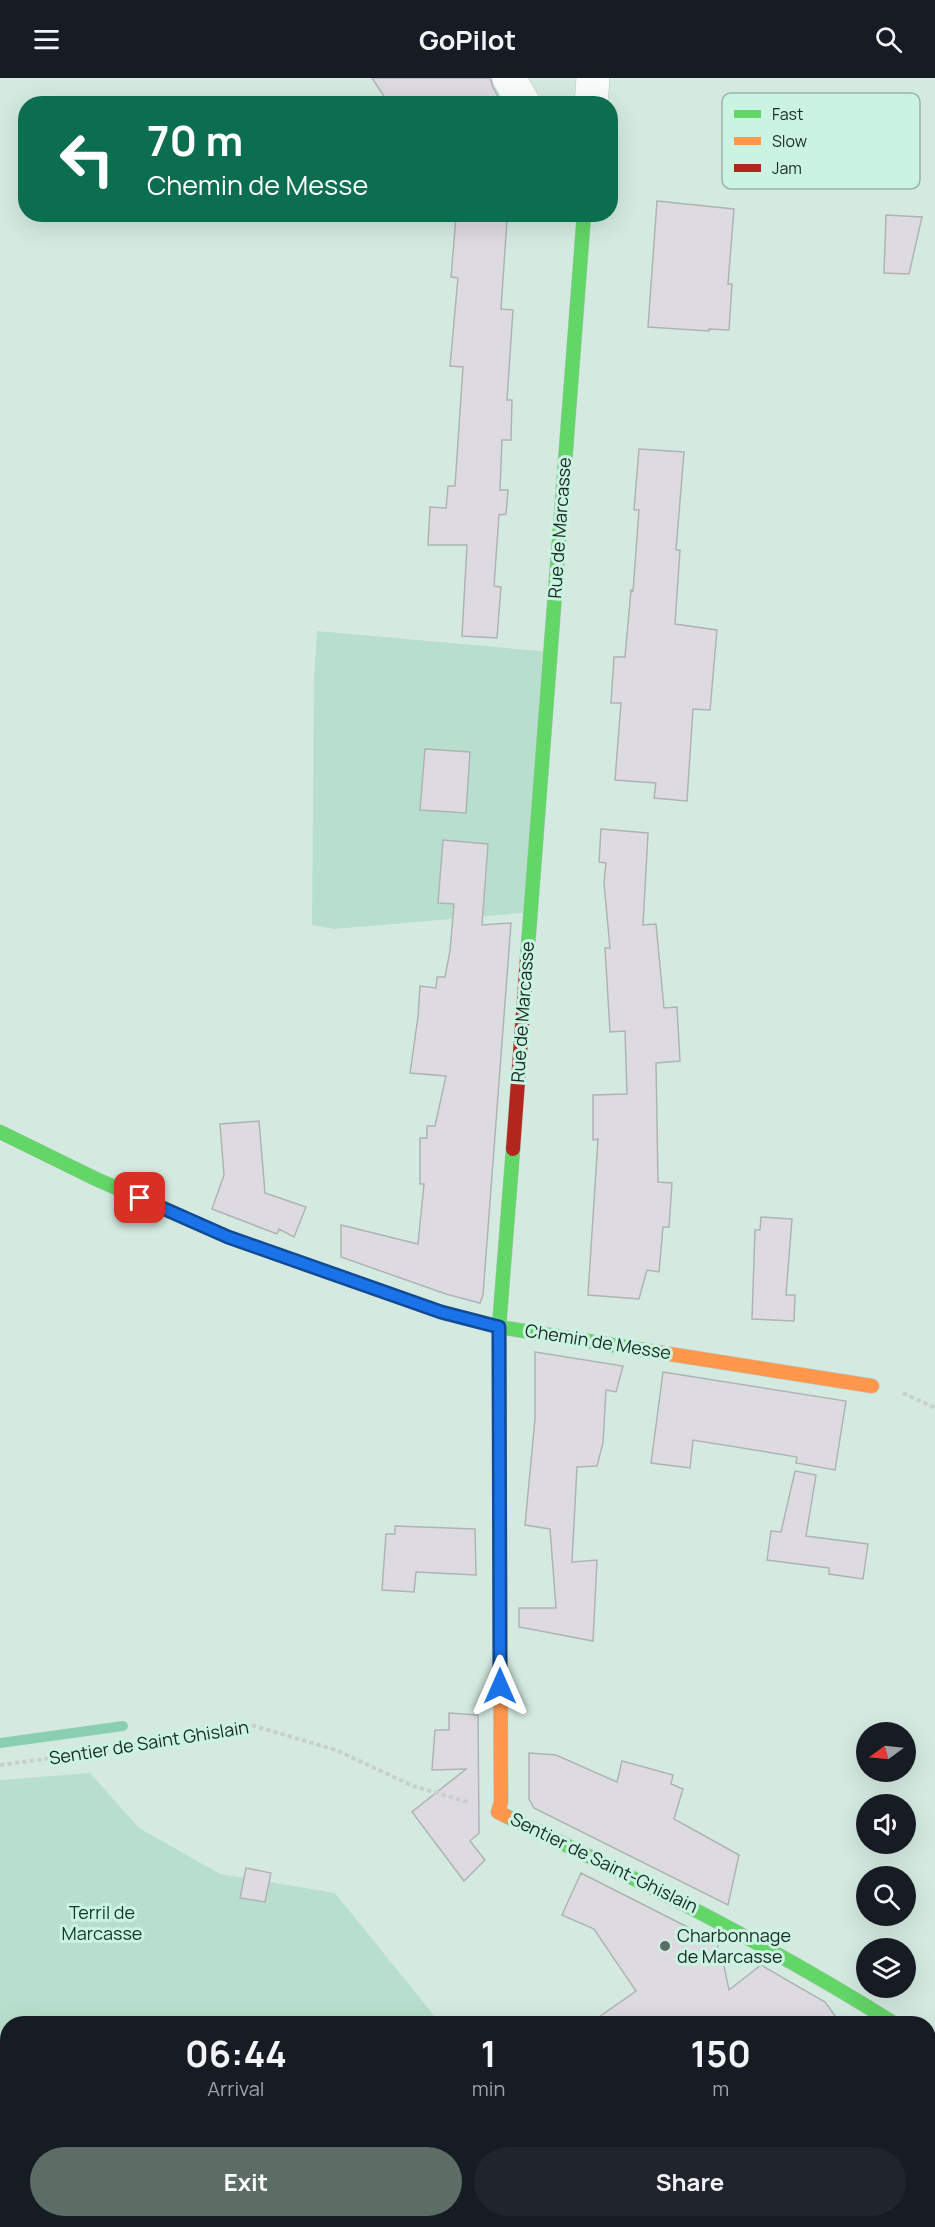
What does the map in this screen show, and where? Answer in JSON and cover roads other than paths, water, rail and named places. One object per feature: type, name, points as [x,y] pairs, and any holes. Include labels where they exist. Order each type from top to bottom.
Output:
[{"type":"street","points":[[509,78],[519,96]]},
{"type":"street","points":[[592,96],[593,78]]},
{"type":"street","name":"Rue de Marcasse","points":[[498,1812],[501,1802],[499,1327],[583,222]]},
{"type":"street","name":"Chemin de Messe","points":[[0,1132],[96,1179],[228,1237],[441,1312],[499,1327],[872,1386]]},
{"type":"street","name":"Sentier de Saint-Ghislain","points":[[498,1812],[732,1926],[883,2016]]},
{"type":"waterway","points":[[0,1743],[123,1726]]},
{"type":"place","name":"Charbonnage de Marcasse","points":[[665,1946]]},
{"type":"park label","name":"Terril de Marcasse","points":[[102,1923]]}]
